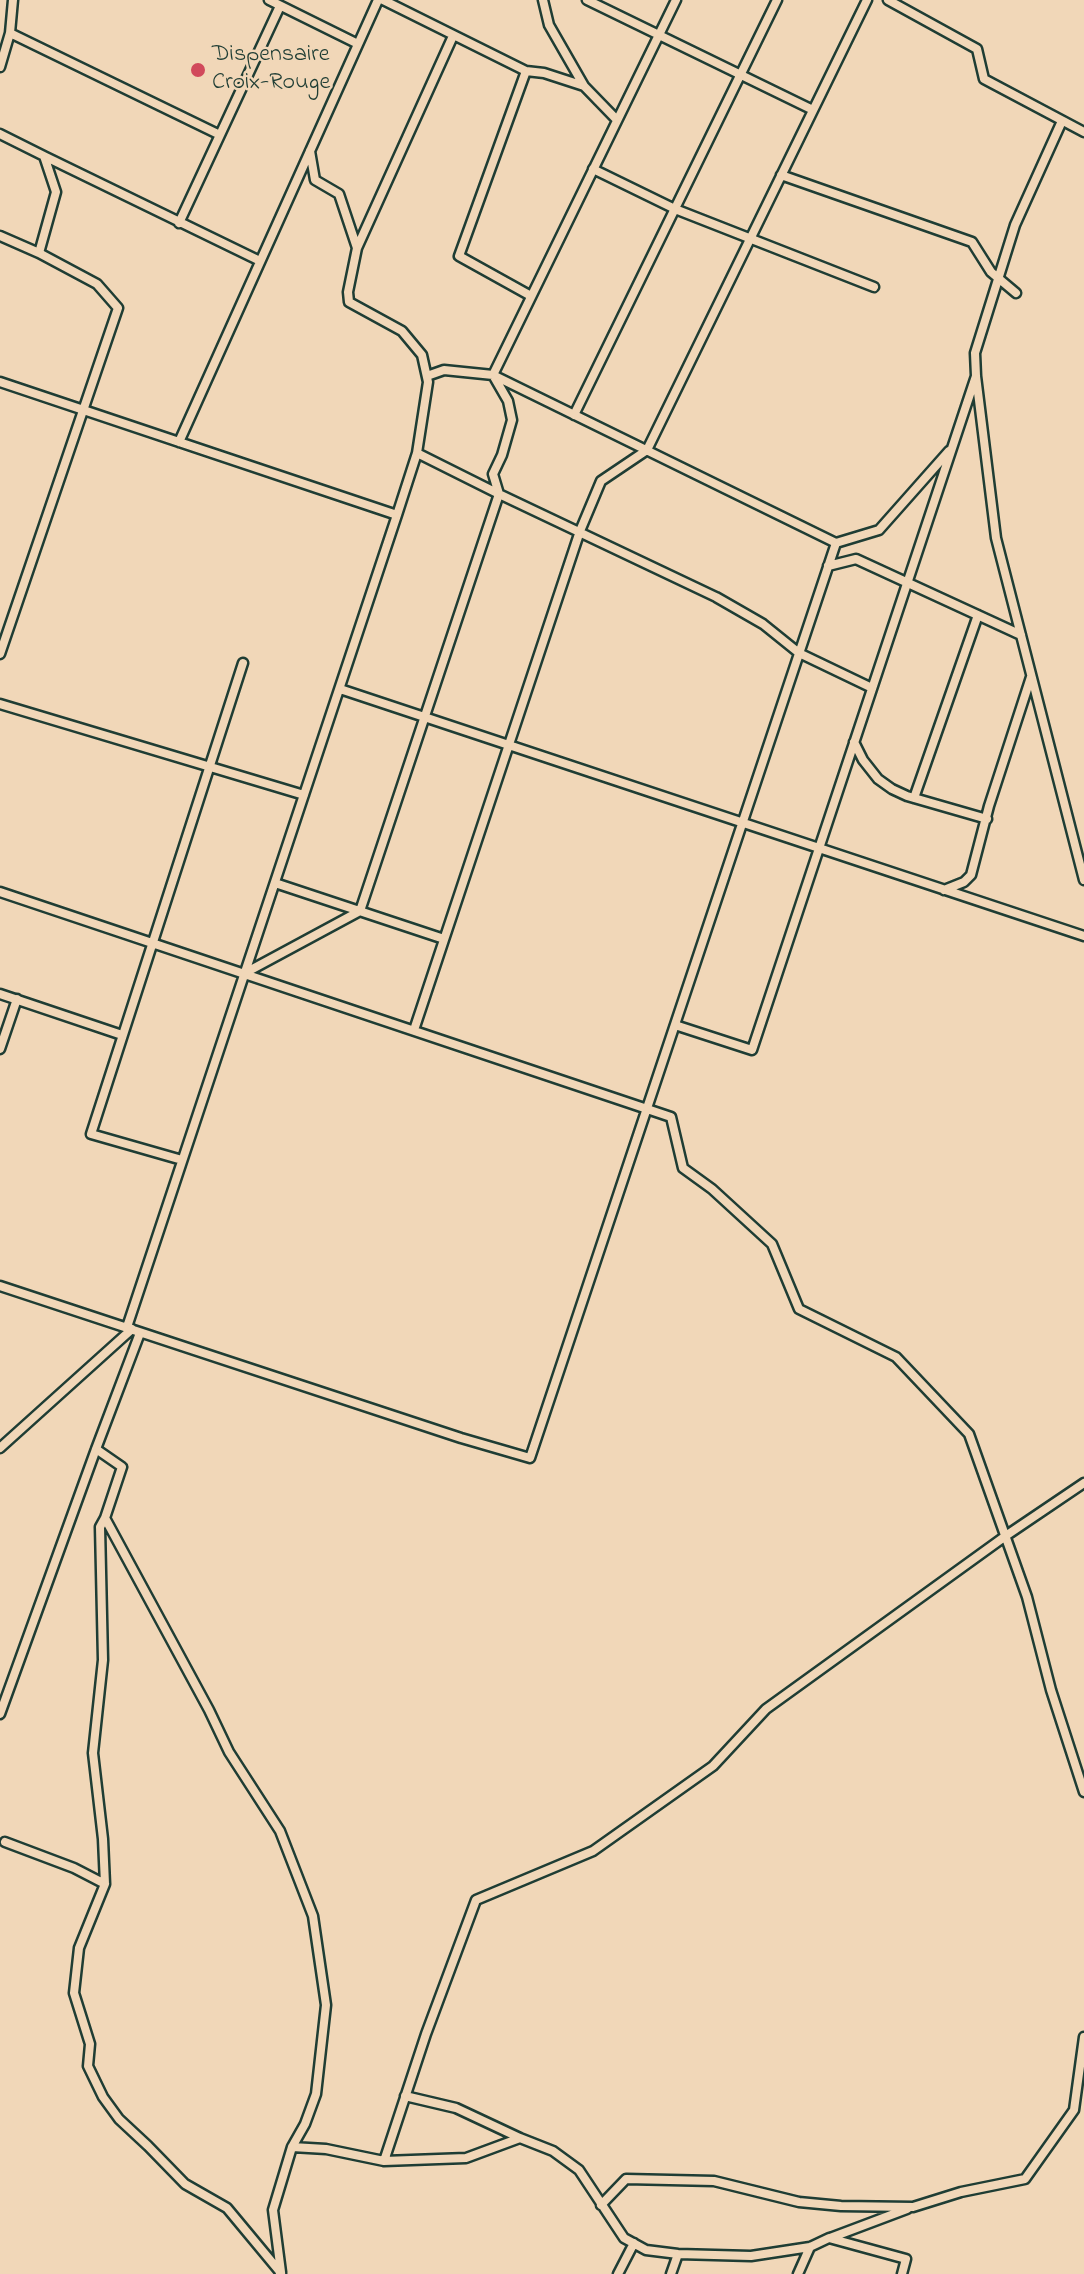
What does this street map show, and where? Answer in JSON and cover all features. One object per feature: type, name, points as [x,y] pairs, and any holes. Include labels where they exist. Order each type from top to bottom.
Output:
[{"type":"street","points":[[0,68],[10,33],[13,0]]},
{"type":"street","points":[[269,0],[358,44]]},
{"type":"street","points":[[179,442],[378,0]]},
{"type":"street","points":[[383,0],[526,71],[544,73],[584,86]]},
{"type":"street","points":[[543,0],[549,25],[584,86],[617,120]]},
{"type":"street","points":[[587,0],[813,111]]},
{"type":"street","points":[[493,375],[676,0]]},
{"type":"street","points":[[574,415],[777,0]]},
{"type":"street","points":[[414,1030],[580,531],[601,482],[647,450],[867,0]]},
{"type":"street","points":[[888,0],[977,49],[984,80],[1084,132]]},
{"type":"street","points":[[179,223],[280,6]]},
{"type":"street","points":[[10,33],[220,135]]},
{"type":"street","points":[[0,1714],[96,1449],[182,1160],[417,453],[428,381],[422,355],[402,331],[349,302],[348,292],[357,248],[453,36]]},
{"type":"street","points":[[526,71],[459,256],[531,296]]},
{"type":"street","points":[[1062,121],[1015,225],[975,353],[996,538],[1084,880]]},
{"type":"street","points":[[0,134],[260,261]]},
{"type":"street","points":[[310,151],[315,180],[339,194],[357,248]]},
{"type":"street","points":[[39,253],[56,192],[44,156]]},
{"type":"street","points":[[593,169],[675,209],[874,287]]},
{"type":"street","points":[[781,175],[972,242],[991,272],[1016,293]]},
{"type":"street","points":[[0,237],[39,253],[97,284],[118,308],[0,654]]},
{"type":"street","points":[[427,376],[444,370],[493,375],[836,543],[879,530],[953,446]]},
{"type":"street","points":[[245,973],[360,911],[499,494],[493,474],[502,455],[512,420],[508,401],[493,375]]},
{"type":"street","points":[[675,1024],[752,1050],[976,376]]},
{"type":"street","points":[[0,382],[397,515]]},
{"type":"street","points":[[417,453],[716,597],[763,624],[799,653],[872,688]]},
{"type":"street","points":[[0,1286],[461,1438],[530,1458],[836,543]]},
{"type":"street","points":[[828,567],[856,559],[1021,635]]},
{"type":"street","points":[[914,798],[978,615]]},
{"type":"street","points":[[182,1160],[91,1134],[243,663]]},
{"type":"street","points":[[944,890],[964,882],[971,875],[989,806],[1031,677]]},
{"type":"street","points":[[340,689],[1084,936]]},
{"type":"street","points":[[0,704],[304,795]]},
{"type":"street","points":[[854,742],[863,760],[878,779],[892,789],[914,798],[987,819]]},
{"type":"street","points":[[275,883],[444,939]]},
{"type":"street","points":[[0,892],[647,1107],[671,1117],[683,1168],[712,1190],[772,1244],[799,1309],[896,1358],[969,1434],[1027,1597],[1051,1690],[1084,1792]]},
{"type":"street","points":[[0,994],[122,1035]]},
{"type":"street","points":[[0,1049],[17,999]]},
{"type":"street","points":[[0,1448],[133,1330]]},
{"type":"street","points":[[96,1449],[122,1467],[100,1527],[103,1660],[93,1753],[103,1839],[105,1884],[79,1948],[74,1993],[90,2044],[88,2066],[103,2097],[119,2120],[185,2184],[228,2208],[281,2274]]},
{"type":"street","points":[[384,2162],[426,2034],[476,1900],[593,1851],[713,1766],[766,1709],[1006,1535],[1084,1483]]},
{"type":"street","points":[[105,1518],[210,1710],[229,1752],[280,1831],[313,1916],[326,2005],[316,2094],[305,2124],[292,2147],[273,2210],[281,2274]]},
{"type":"street","points":[[5,1842],[74,1868],[105,1884]]},
{"type":"street","points":[[405,2096],[456,2108],[553,2151],[579,2170],[624,2238],[646,2250],[678,2254],[751,2256],[810,2247],[913,2207],[961,2192],[1025,2180],[1074,2110],[1084,2037]]},
{"type":"street","points":[[292,2147],[326,2149],[384,2162],[466,2158],[520,2138]]},
{"type":"street","points":[[601,2205],[626,2179],[714,2181],[799,2202],[841,2206],[913,2207]]},
{"type":"street","points":[[829,2238],[906,2259],[902,2274]]},
{"type":"street","points":[[618,2274],[634,2243]]},
{"type":"street","points":[[798,2274],[810,2247]]},
{"type":"street","points":[[671,2274],[678,2254]]},
{"type":"place","name":"Dispensaire Croix-Rouge","points":[[198,70]]}]
